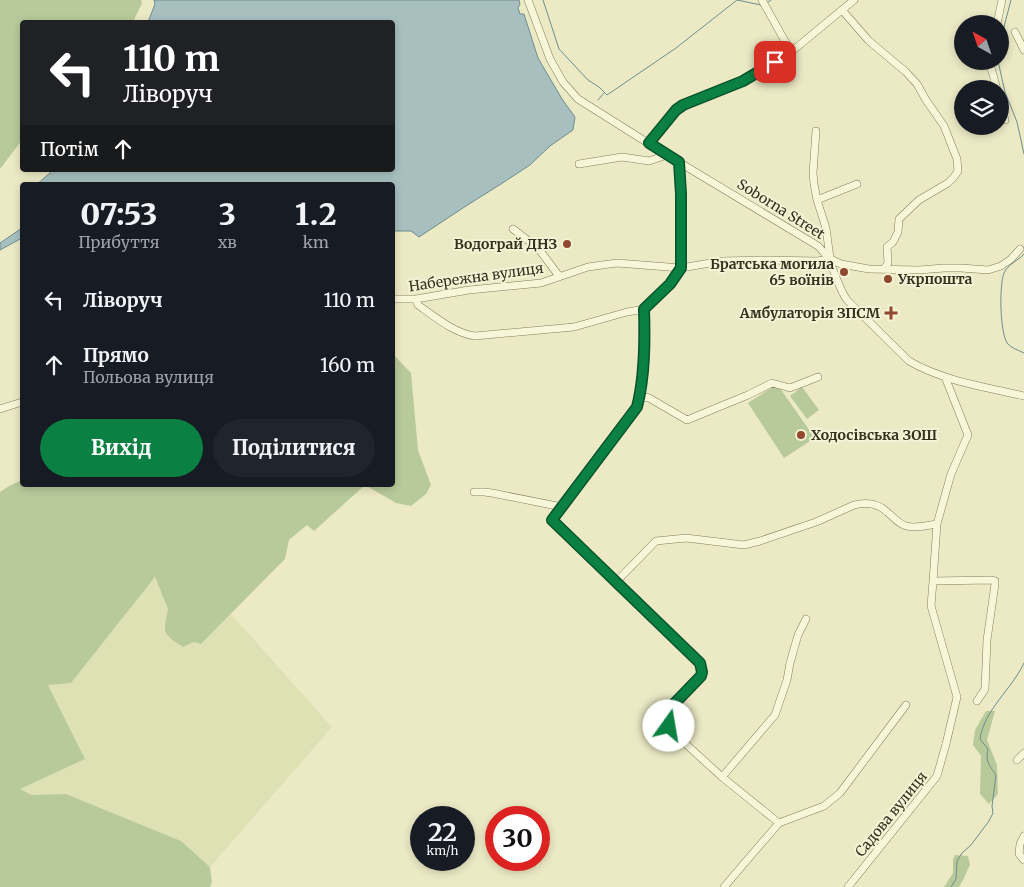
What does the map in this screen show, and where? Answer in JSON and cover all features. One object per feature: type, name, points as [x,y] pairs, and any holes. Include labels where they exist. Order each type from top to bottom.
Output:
[{"type":"street","name":"Soborna Street","points":[[528,0],[550,59],[562,82],[578,99],[667,155],[813,242],[823,250],[830,260],[840,288],[852,305],[910,361],[945,377],[1024,396]]},
{"type":"street","points":[[762,0],[790,52]]},
{"type":"street","points":[[649,143],[676,110],[683,105],[743,81],[790,52],[854,0]]},
{"type":"street","points":[[999,15],[1002,0]]},
{"type":"street","points":[[842,10],[868,41],[906,72],[917,84],[944,126],[957,159],[958,171],[954,177],[919,200],[899,218],[898,232],[888,247],[888,263],[884,269]]},
{"type":"street","points":[[1015,32],[1024,50]]},
{"type":"street","points":[[816,131],[813,173],[817,200],[826,228],[830,260]]},
{"type":"street","points":[[579,164],[622,157],[649,160],[667,155]]},
{"type":"street","points":[[416,299],[418,305],[449,326],[464,334],[475,336],[574,326],[644,309],[670,284],[681,268],[679,162]]},
{"type":"street","points":[[817,200],[857,184]]},
{"type":"street","points":[[513,230],[538,248],[560,276]]},
{"type":"street","name":"Набережна вулиця","points":[[395,299],[416,299],[469,290],[541,282],[588,267],[618,263],[681,268],[722,261],[830,260],[869,269],[919,270],[961,268],[988,270],[1001,266],[1011,260],[1020,249]]},
{"type":"street","points":[[644,309],[645,342],[640,396],[637,407],[552,520],[700,663],[701,676],[672,706],[666,715],[669,726],[677,736],[722,777],[779,822]]},
{"type":"street","points":[[640,396],[650,398],[687,420],[772,383],[790,388],[818,377]]},
{"type":"street","name":"Садова вулиця","points":[[848,887],[937,776],[957,697],[931,606],[937,524],[951,474],[968,435],[945,377]]},
{"type":"street","points":[[0,409],[20,403]]},
{"type":"street","points":[[474,492],[484,492],[562,507]]},
{"type":"street","points":[[616,582],[656,541],[686,538],[744,545],[816,522],[861,503],[878,506],[887,511],[898,523],[909,527],[937,524]]},
{"type":"street","points":[[933,581],[994,581],[987,640],[986,689],[977,701]]},
{"type":"street","points":[[722,777],[775,715],[787,680],[798,635],[806,619]]},
{"type":"street","points":[[724,887],[779,822],[813,811],[829,803],[840,793],[906,705]]},
{"type":"street","points":[[1017,760],[1024,753]]},
{"type":"street","points":[[1024,836],[1020,844],[1019,854],[1024,860]]},
{"type":"green space","points":[[0,0],[141,0],[142,3],[134,20],[20,20],[20,143],[0,169]]},
{"type":"green space","points":[[395,356],[411,373],[418,450],[431,485],[426,494],[411,506],[396,503],[368,487],[395,487]]},
{"type":"green space","points":[[777,384],[815,438],[784,458],[748,403]]},
{"type":"green space","points":[[802,387],[819,410],[807,419],[790,396]]},
{"type":"green space","points":[[20,481],[20,487],[363,487],[314,531],[307,525],[289,540],[285,559],[201,644],[194,642],[183,647],[171,639],[165,632],[168,609],[155,577],[71,683],[48,685],[85,759],[20,789],[32,795],[66,794],[181,841],[210,867],[212,882],[210,887],[0,887],[0,492]]},
{"type":"green space","points":[[155,577],[168,609],[165,631],[171,639],[201,644],[231,614],[332,727],[210,867],[181,841],[66,794],[32,795],[20,789],[85,759],[48,685],[71,683]]},
{"type":"green space","points":[[986,711],[995,711],[987,740],[997,765],[998,794],[989,804],[980,794],[981,756],[973,745],[975,730]]},
{"type":"green space","points":[[955,855],[968,856],[970,865],[959,887],[944,887],[953,873],[953,859]]},
{"type":"water","points":[[154,0],[519,0],[518,8],[520,14],[524,14],[538,58],[575,117],[573,130],[550,146],[530,165],[419,237],[411,231],[395,231],[395,182],[40,182],[50,172],[395,172],[395,20],[149,20],[155,4]]},
{"type":"water","points":[[20,229],[20,239],[0,250],[0,243]]},
{"type":"waterway","points":[[543,0],[559,49],[588,80],[607,95],[676,48],[737,0],[761,5]]},
{"type":"waterway","points":[[1007,15],[1011,0]]},
{"type":"waterway","points":[[1000,70],[1005,92],[1017,122],[1024,154]]},
{"type":"waterway","points":[[598,100],[604,93]]},
{"type":"waterway","points":[[1024,254],[1008,267],[1004,273],[1001,298],[1003,329],[1007,343],[1024,353]]},
{"type":"waterway","points":[[951,887],[956,879],[957,861],[962,853],[971,845],[993,813],[992,806],[996,775],[988,763],[988,749],[980,739],[983,728],[993,709],[1024,663]]},
{"type":"place","name":"Водограй ДНЗ","points":[[567,244]]},
{"type":"place","name":"Братська могила 65 воїнів","points":[[844,272]]},
{"type":"place","name":"Укрпошта","points":[[888,279]]},
{"type":"place","name":"Амбулаторія ЗПСМ","points":[[891,313]]},
{"type":"place","name":"Ходосівська ЗОШ","points":[[801,435]]},
{"type":"route","points":[[669,726],[666,715],[672,706],[701,676],[702,668],[700,663],[552,520],[637,407],[640,396],[645,342],[644,309],[670,284],[681,268],[679,162],[649,143],[676,110],[683,105],[743,81],[775,62]]}]
